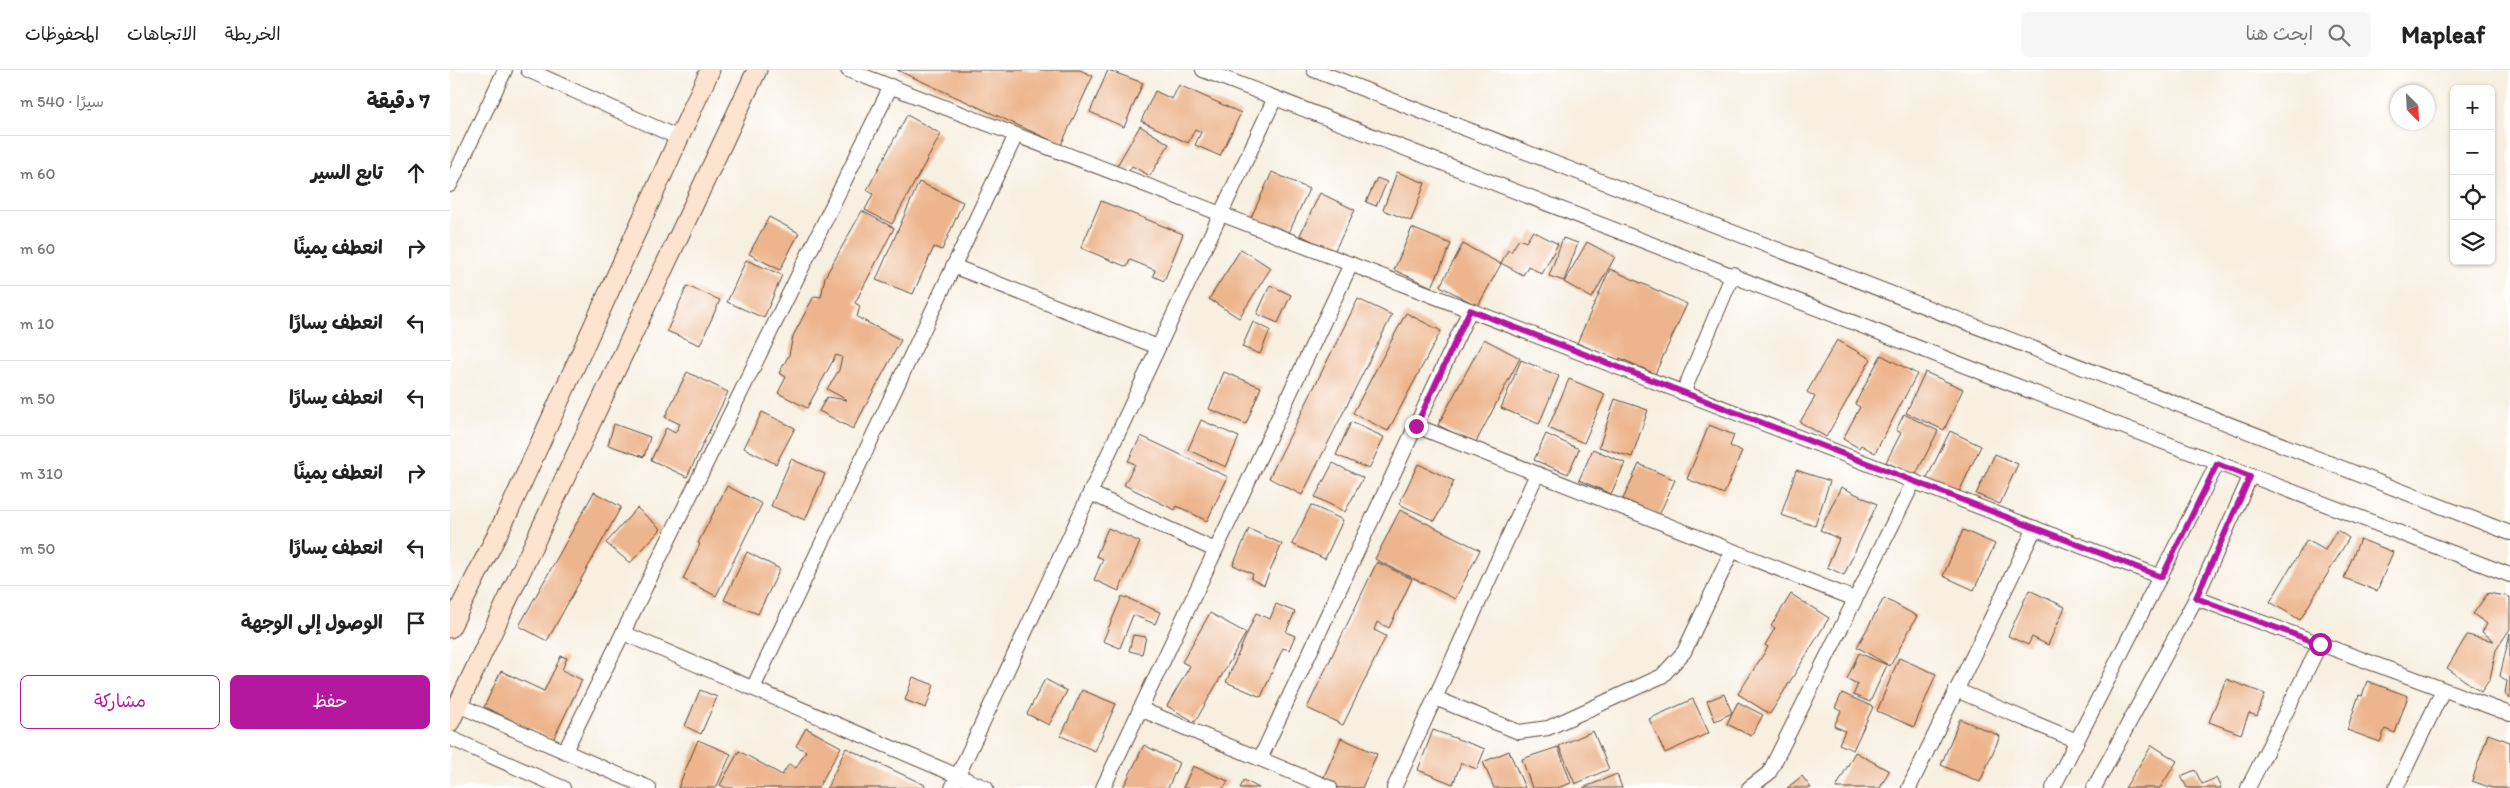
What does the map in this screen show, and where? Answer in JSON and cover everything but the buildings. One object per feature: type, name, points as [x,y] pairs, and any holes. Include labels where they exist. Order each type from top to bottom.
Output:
[{"type":"street","points":[[450,185],[506,70]]},
{"type":"street","points":[[528,70],[679,138]]},
{"type":"street","points":[[450,628],[510,509],[710,70]]},
{"type":"street","points":[[450,722],[757,70]]},
{"type":"street","points":[[848,70],[2162,577]]},
{"type":"street","points":[[1203,70],[1733,274],[2250,477],[2510,576]]},
{"type":"street","points":[[1314,70],[2510,533]]},
{"type":"street","points":[[565,752],[891,86]]},
{"type":"street","points":[[955,782],[1275,98]]},
{"type":"street","points":[[753,688],[1016,135]]},
{"type":"street","points":[[1103,788],[1351,264]]},
{"type":"street","points":[[954,266],[1158,347]]},
{"type":"street","points":[[1683,393],[1733,274]]},
{"type":"street","points":[[1260,759],[1470,310]]},
{"type":"street","points":[[1416,426],[1855,599]]},
{"type":"street","points":[[2053,788],[2162,577],[2217,464]]},
{"type":"street","points":[[1394,788],[1537,474]]},
{"type":"street","points":[[2094,788],[2196,598],[2250,477]]},
{"type":"street","points":[[1749,788],[1769,773],[1914,481]]},
{"type":"street","points":[[1090,493],[1216,550]]},
{"type":"street","points":[[1909,788],[2035,528]]},
{"type":"street","points":[[1435,698],[1519,732],[1548,728],[1662,676],[1684,652],[1732,551]]},
{"type":"street","points":[[2196,598],[2510,714]]},
{"type":"street","points":[[623,633],[753,688],[955,782],[986,788]]},
{"type":"street","points":[[2248,788],[2320,644]]},
{"type":"street","points":[[1956,690],[2077,741]]},
{"type":"street","points":[[2396,788],[2443,690]]},
{"type":"street","points":[[458,705],[648,788]]},
{"type":"street","points":[[1140,709],[1330,788]]},
{"type":"street","points":[[450,738],[563,788]]},
{"type":"route","points":[[1416,426],[1470,310],[2162,577],[2217,464],[2250,477],[2196,598],[2320,644]]}]
